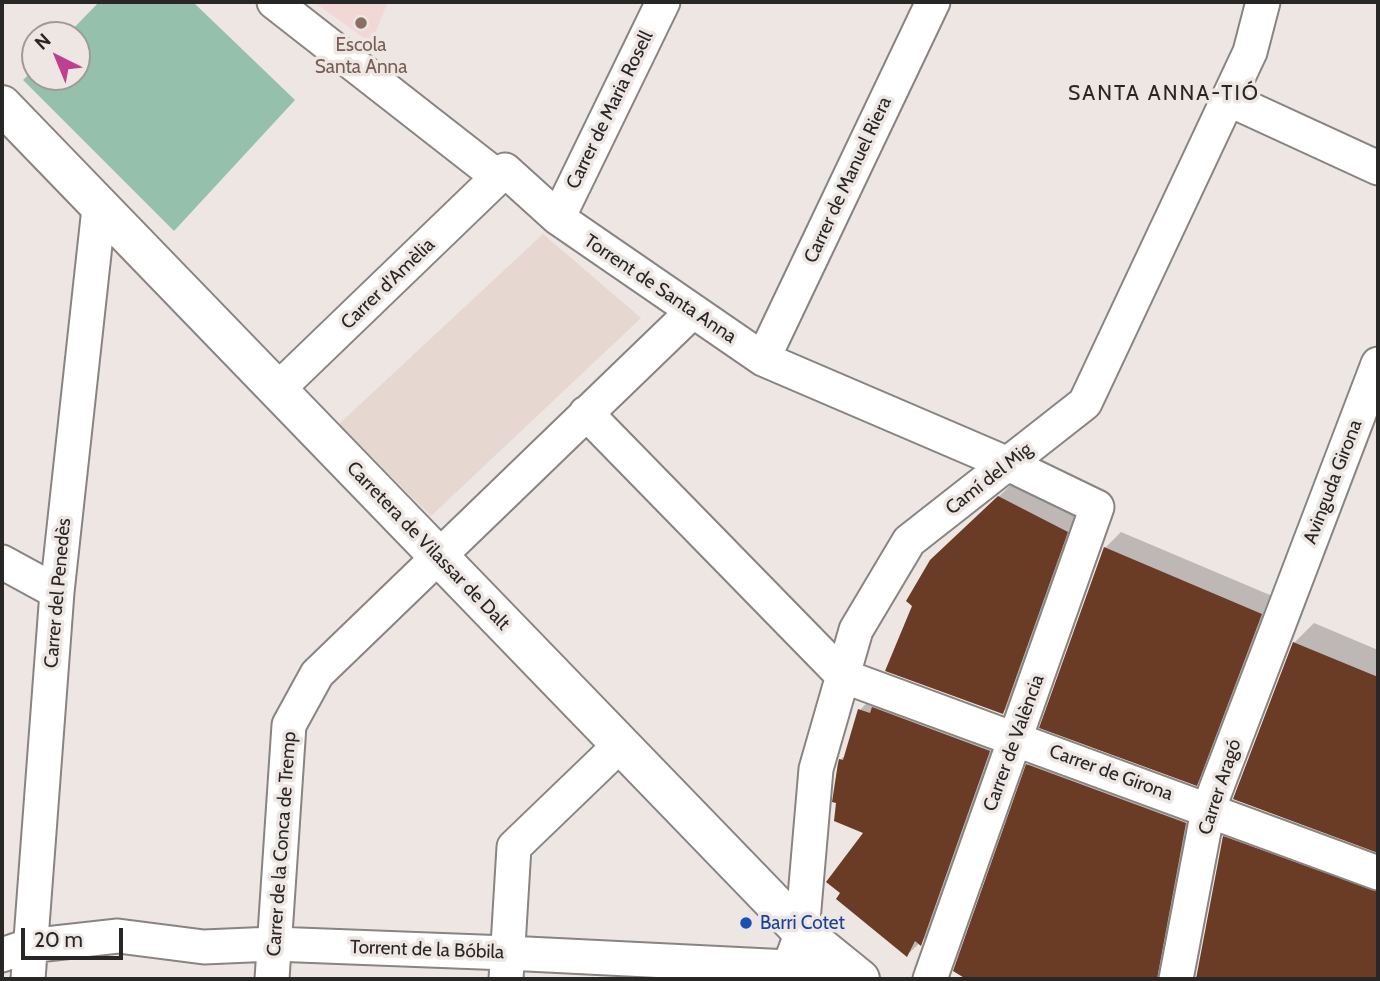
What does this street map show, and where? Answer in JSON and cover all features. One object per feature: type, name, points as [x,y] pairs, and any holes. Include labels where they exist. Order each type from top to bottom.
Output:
[{"type":"street","name":"Torrent de Santa Anna","points":[[274,2],[498,177],[505,170],[558,218],[763,359],[1008,464],[1097,508]]},
{"type":"street","name":"Carrer de Maria Rosell","points":[[558,218],[663,2]]},
{"type":"street","name":"Carrer de Manuel Riera","points":[[763,359],[933,2]]},
{"type":"street","name":"Camí del Mig","points":[[793,959],[816,769],[856,630],[909,541],[1085,403],[1250,52],[1263,2]]},
{"type":"street","points":[[1228,99],[1378,168]]},
{"type":"street","name":"Carretera de Vilassar de Dalt","points":[[2,105],[621,744],[793,959],[857,977]]},
{"type":"street","name":"Carrer d'Amèlia","points":[[277,390],[498,177]]},
{"type":"street","name":"Carrer del Penedès","points":[[28,979],[15,951],[99,208]]},
{"type":"street","name":"Carrer de la Conca de Tremp","points":[[272,979],[289,725],[317,674],[693,311]]},
{"type":"street","name":"Avinguda Girona","points":[[1287,601],[1378,364]]},
{"type":"street","points":[[586,413],[843,676]]},
{"type":"street","name":"Carrer de València","points":[[930,979],[1097,508]]},
{"type":"street","points":[[2,562],[57,592]]},
{"type":"street","name":"Carrer Aragó","points":[[1175,979],[1208,810],[1287,601]]},
{"type":"street","name":"Carrer de Girona","points":[[843,676],[1378,873]]},
{"type":"street","points":[[507,966],[514,847],[621,744]]},
{"type":"street","name":"Torrent de la Bóbila","points":[[15,951],[118,936],[204,947],[273,944],[507,966],[793,959]]},
{"type":"shaded area","name":"Escola Santa Anna","points":[[314,2],[388,2],[371,43]]},
{"type":"shaded area","points":[[543,234],[641,318],[431,516],[339,424]]},
{"type":"green space","points":[[99,2],[193,2],[295,100],[174,231],[34,91],[91,91],[91,21],[81,21]]},
{"type":"building","points":[[998,496],[1068,532],[1003,714],[885,671],[912,606],[906,601],[930,560]]},
{"type":"building","points":[[1104,547],[1262,614],[1197,786],[1039,728]]},
{"type":"building","points":[[1293,642],[1378,677],[1378,853],[1233,799]]},
{"type":"building","points":[[872,707],[990,751],[921,946],[915,941],[907,957],[836,899],[840,893],[826,882],[863,833],[834,821],[836,803],[832,802],[839,759],[843,760],[858,709],[870,713]]},
{"type":"building","points":[[1026,764],[1186,823],[1157,979],[966,979],[953,971]]},
{"type":"building","points":[[1223,836],[1378,892],[1378,979],[1196,979]]},
{"type":"place","name":"Escola Santa Anna","points":[[361,23]]},
{"type":"place","name":"Barri Cotet","points":[[746,923]]},
{"type":"district","name":"SANTA ANNA-TIÓ","points":[[1164,94]]}]
